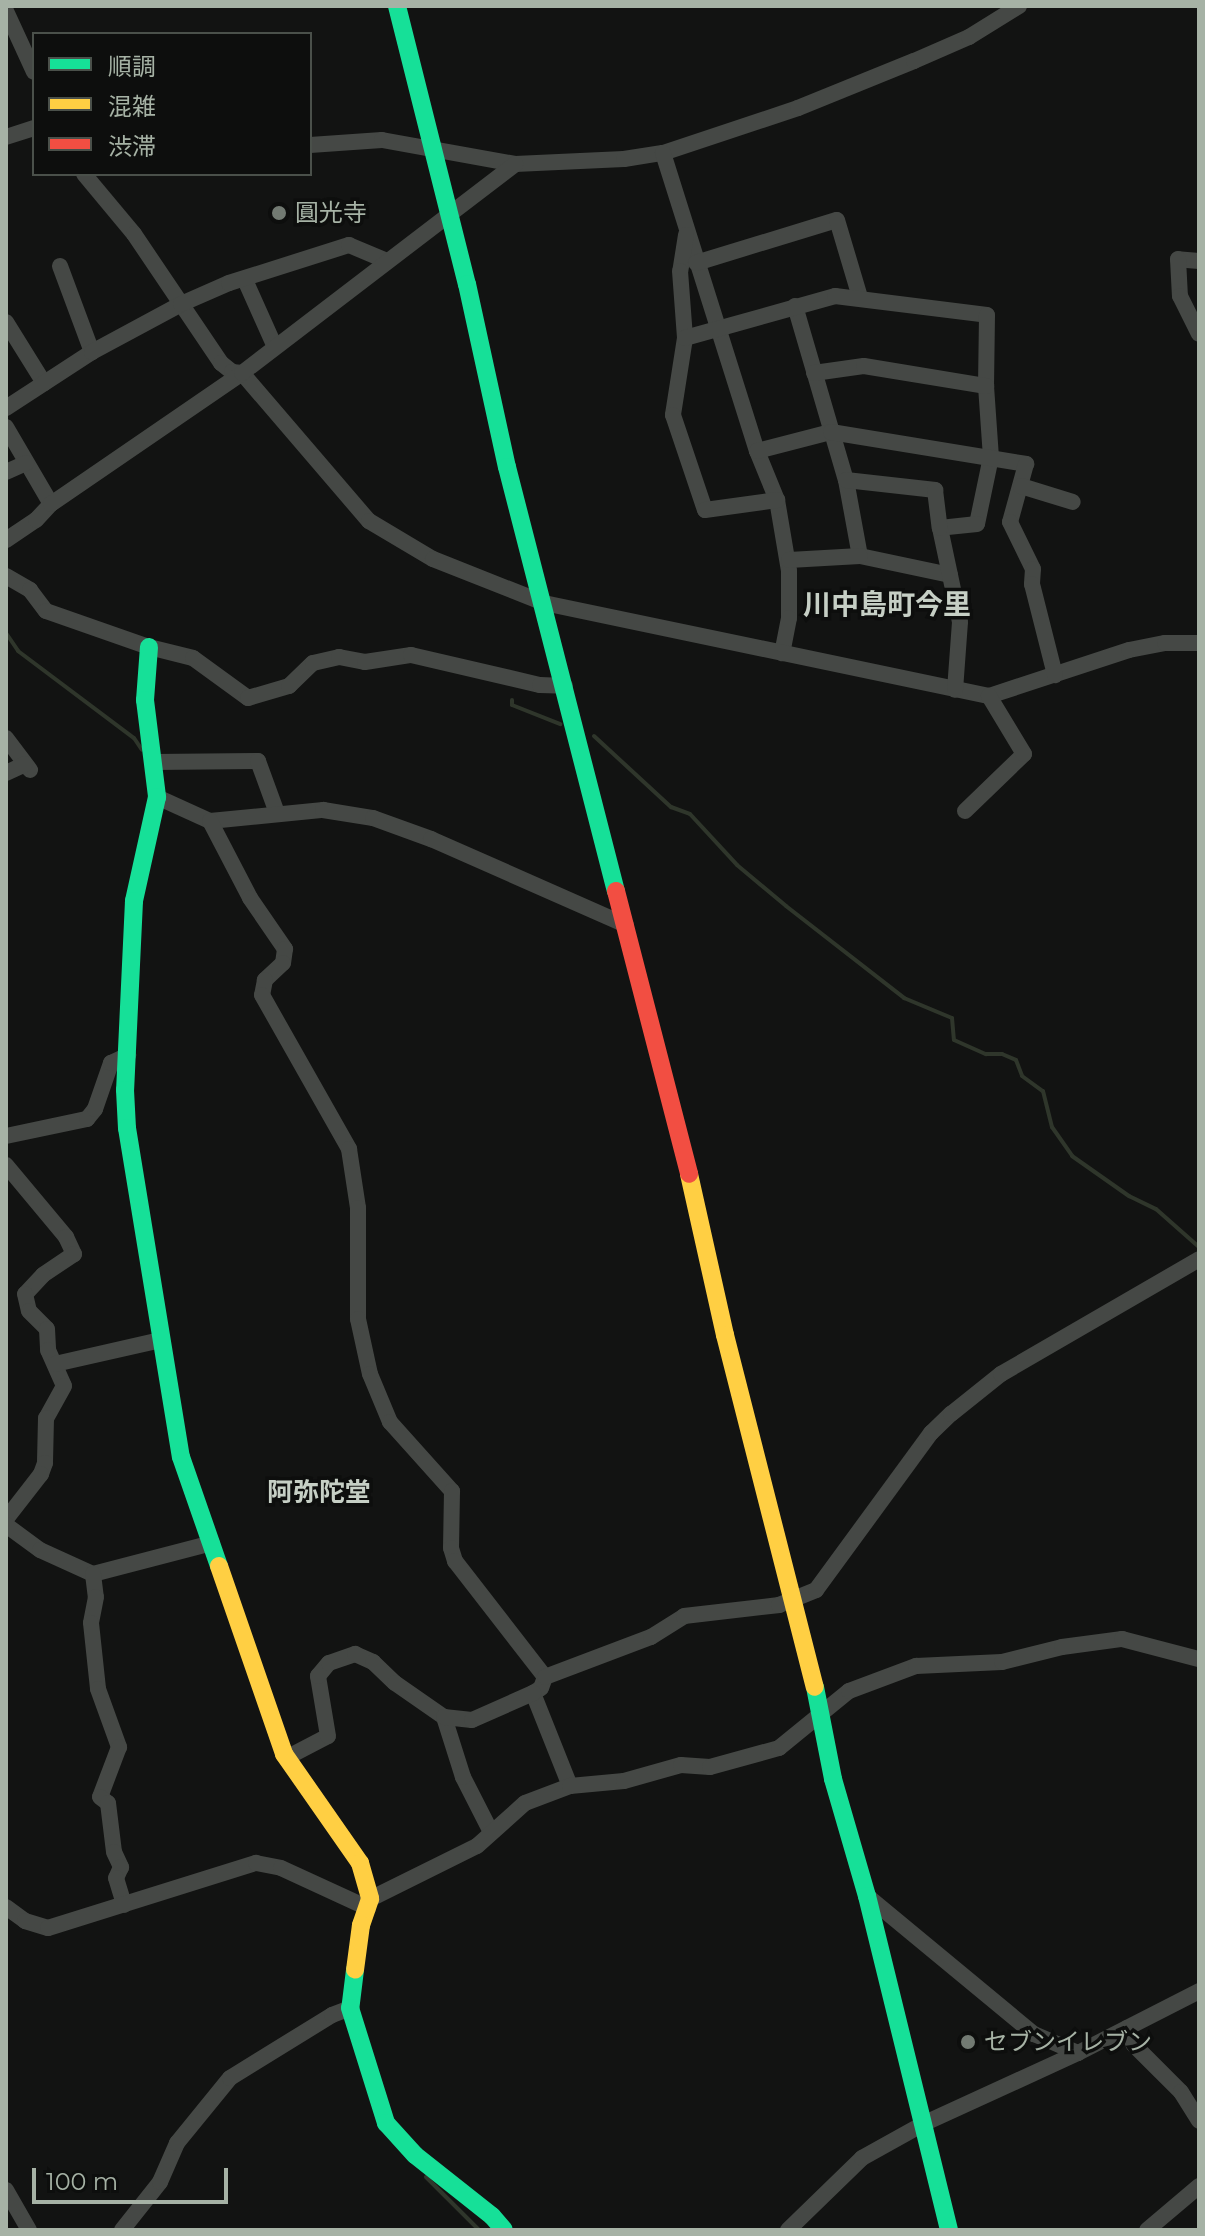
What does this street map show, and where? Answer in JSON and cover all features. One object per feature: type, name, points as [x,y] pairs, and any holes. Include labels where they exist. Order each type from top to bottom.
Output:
[{"type":"street","points":[[397,6],[434,146],[507,467],[626,925],[821,1711],[833,1779],[867,1896],[949,2230]]},
{"type":"street","points":[[312,145],[382,140],[434,146],[515,164],[624,159],[663,153],[798,108],[914,61],[969,37],[1019,6]]},
{"type":"street","points":[[6,11],[32,68]]},
{"type":"street","points":[[6,137],[32,129]]},
{"type":"street","points":[[663,153],[757,451],[777,500],[789,560],[789,618],[782,653]]},
{"type":"street","points":[[6,540],[36,520],[51,504],[242,373],[385,260],[450,215],[515,164]]},
{"type":"street","points":[[86,176],[134,234],[221,363],[232,372],[242,373],[369,521],[433,559],[544,603],[989,696],[1129,650],[1165,643],[1199,643]]},
{"type":"street","points":[[696,263],[837,220],[860,297]]},
{"type":"street","points":[[687,230],[680,271],[685,338],[673,415],[705,510],[777,500]]},
{"type":"street","points":[[6,408],[92,352],[181,304],[349,245],[385,260]]},
{"type":"street","points":[[1199,261],[1178,259],[1180,296],[1199,334]]},
{"type":"street","points":[[60,266],[92,352]]},
{"type":"street","points":[[245,280],[275,347]]},
{"type":"street","points":[[685,338],[717,326],[835,296],[987,315],[986,386],[991,457],[977,524],[940,528]]},
{"type":"street","points":[[795,306],[846,480],[860,556]]},
{"type":"street","points":[[6,322],[44,383]]},
{"type":"street","points":[[814,373],[864,366],[986,386]]},
{"type":"street","points":[[6,427],[51,504]]},
{"type":"street","points":[[757,451],[831,432],[1026,464],[1010,522],[1033,569],[1032,584],[1055,675]]},
{"type":"street","points":[[6,472],[26,463]]},
{"type":"street","points":[[846,480],[935,490],[960,622],[955,690]]},
{"type":"street","points":[[1021,486],[1073,502]]},
{"type":"street","points":[[789,560],[860,556],[950,575]]},
{"type":"street","points":[[6,576],[30,590],[46,611],[149,647],[193,658],[248,698],[289,686],[313,663],[339,657],[365,662],[411,655],[540,685],[565,686]]},
{"type":"street","points":[[149,647],[145,700],[157,797],[134,901],[127,1128],[181,1457],[286,1758],[360,1863],[369,1904],[359,1937],[350,2008],[386,2123],[415,2155],[492,2216],[504,2230]]},
{"type":"street","points":[[965,811],[1024,754],[989,696]]},
{"type":"street","points":[[6,738],[27,767],[6,773]]},
{"type":"street","points":[[154,762],[258,761],[277,813]]},
{"type":"street","points":[[157,797],[210,821],[323,810],[373,818],[431,839],[626,925]]},
{"type":"street","points":[[210,821],[250,898],[285,949],[283,963],[265,980],[262,995],[349,1149],[358,1208],[358,1319],[370,1374],[390,1422],[452,1491],[451,1548],[455,1561],[545,1677]]},
{"type":"street","points":[[6,1136],[87,1119],[95,1109],[111,1063],[128,1055]]},
{"type":"street","points":[[6,1165],[73,1247],[74,1254],[43,1275],[25,1294],[29,1311],[47,1329],[48,1350],[64,1386],[46,1418],[45,1463],[41,1474],[6,1522],[40,1550],[93,1574],[212,1543]]},
{"type":"street","points":[[286,1758],[328,1736],[318,1676],[329,1663],[355,1654],[373,1662],[395,1683],[444,1717],[472,1720],[533,1693],[541,1688],[545,1677],[651,1637],[684,1616],[793,1601],[816,1590],[931,1433],[951,1414],[1001,1374],[1199,1259]]},
{"type":"street","points":[[55,1364],[161,1340]]},
{"type":"street","points":[[93,1574],[96,1597],[91,1623],[98,1689],[119,1747],[100,1797],[108,1803],[114,1852],[121,1867],[116,1878],[124,1905]]},
{"type":"street","points":[[369,1904],[477,1846],[525,1803],[570,1786],[624,1781],[681,1765],[710,1767],[779,1748],[810,1726],[821,1711],[849,1691],[916,1666],[1002,1662],[1062,1647],[1122,1639],[1199,1659]]},
{"type":"street","points":[[533,1693],[570,1786]]},
{"type":"street","points":[[444,1717],[463,1777],[491,1832]]},
{"type":"street","points":[[6,1907],[25,1921],[48,1928],[256,1863],[281,1868],[369,1904]]},
{"type":"street","points":[[867,1896],[1034,2034],[1078,2053]]},
{"type":"street","points":[[788,2230],[862,2158],[925,2123],[1078,2053],[1199,1991]]},
{"type":"street","points":[[122,2230],[160,2182],[177,2143],[230,2078],[332,2015],[350,2008]]},
{"type":"street","points":[[1127,2028],[1134,2045],[1181,2092],[1199,2121]]},
{"type":"street","points":[[1147,2230],[1199,2186]]},
{"type":"street","points":[[6,2190],[29,2230]]},
{"type":"waterway","points":[[6,633],[18,651],[134,738],[142,750]]},
{"type":"waterway","points":[[512,700],[512,705],[560,724]]},
{"type":"waterway","points":[[594,736],[671,807],[690,814],[737,865],[786,906],[904,998],[952,1018],[954,1040],[986,1054],[1002,1054],[1016,1060],[1022,1076],[1043,1091],[1052,1127],[1072,1156],[1129,1196],[1156,1209],[1199,1247]]},
{"type":"waterway","points":[[426,2177],[479,2230]]},
{"type":"traffic: fast","points":[[397,6],[467,284],[507,467],[616,891]]},
{"type":"traffic: fast","points":[[149,647],[145,700],[157,797],[134,901],[125,1090],[127,1128],[181,1457],[219,1566]]},
{"type":"traffic: fast","points":[[815,1687],[833,1779],[867,1896],[949,2230]]},
{"type":"traffic: fast","points":[[355,1970],[350,2008],[386,2123],[415,2155],[492,2216],[504,2230]]},
{"type":"traffic: slow","points":[[689,1174],[725,1335],[815,1687]]},
{"type":"traffic: slow","points":[[219,1566],[284,1754],[360,1863],[370,1899],[361,1925],[355,1970]]},
{"type":"traffic: jam","points":[[616,891],[689,1174]]},
{"type":"place","name":"圓光寺","points":[[279,213]]},
{"type":"place","name":"セブンイレブン","points":[[968,2042]]},
{"type":"district","name":"川中島町今里","points":[[887,604]]},
{"type":"district","name":"阿弥陀堂","points":[[319,1493]]}]
